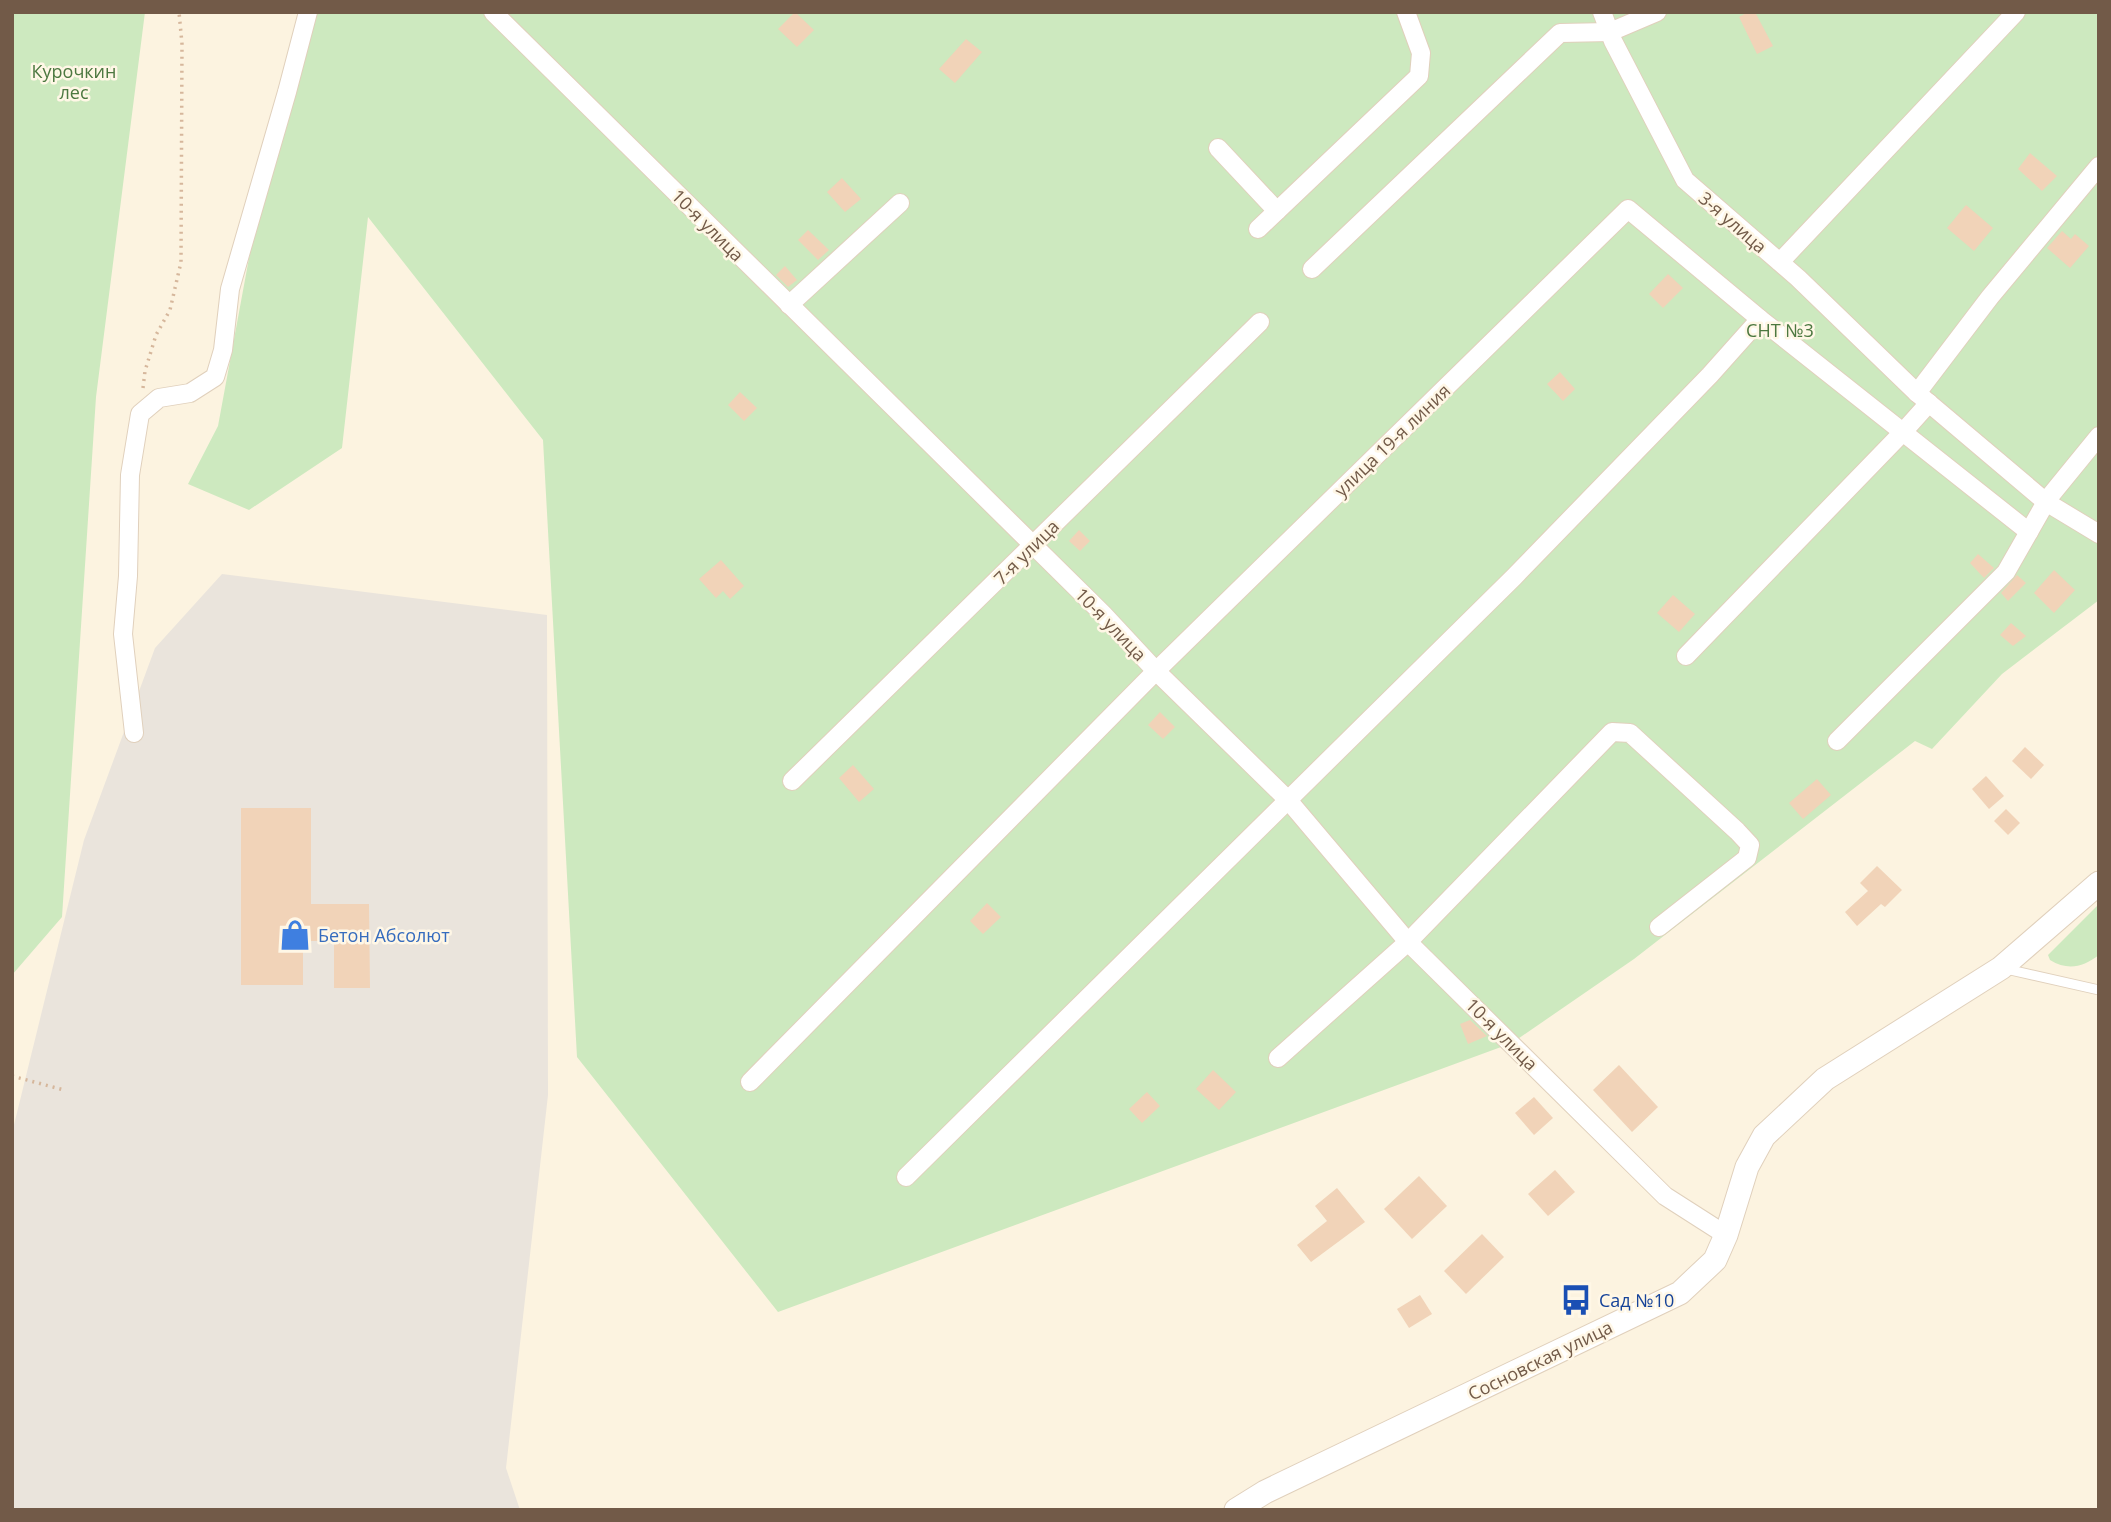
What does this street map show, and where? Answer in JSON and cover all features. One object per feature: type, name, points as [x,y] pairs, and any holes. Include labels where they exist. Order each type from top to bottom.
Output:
[{"type":"street","points":[[134,733],[123,634],[128,576],[130,475],[140,414],[159,398],[190,393],[215,377],[223,350],[230,289],[308,12]]},
{"type":"street","name":"10-я улица","points":[[493,12],[1288,800],[1408,942],[1665,1196],[1726,1235]]},
{"type":"street","points":[[1258,229],[1419,76],[1421,53],[1405,12]]},
{"type":"street","name":"3-я улица","points":[[1602,12],[1685,180],[1780,262],[1923,398],[2046,501],[2099,534]]},
{"type":"street","points":[[1312,269],[1560,33],[1610,32],[1657,12]]},
{"type":"street","points":[[1780,262],[2016,12]]},
{"type":"street","points":[[1218,148],[1277,211]]},
{"type":"street","points":[[1686,656],[1903,432],[1990,297],[2099,166]]},
{"type":"street","points":[[789,305],[900,203]]},
{"type":"street","name":"улица 19-я линия","points":[[750,1082],[1156,671],[1628,209],[1760,319]]},
{"type":"street","points":[[906,1177],[1514,577],[1710,375],[1760,319],[2029,532]]},
{"type":"street","name":"7-я улица","points":[[792,782],[1260,321]]},
{"type":"street","points":[[1837,741],[2006,572],[2046,501],[2099,436]]},
{"type":"street","points":[[1278,1059],[1408,942],[1612,732],[1630,733],[1750,845],[1747,858],[1660,927]]},
{"type":"street","name":"Сосновская улица","points":[[1236,1510],[1265,1492],[1680,1293],[1715,1260],[1726,1235],[1747,1167],[1764,1136],[1825,1079],[2001,968],[2099,883]]},
{"type":"lane","points":[[2001,968],[2099,990]]},
{"type":"path","points":[[140,414],[145,371],[156,335],[170,310],[181,262],[182,44],[179,12]]},
{"type":"path","points":[[12,1076],[64,1090]]},
{"type":"shaded area","points":[[222,574],[547,615],[548,1095],[506,1468],[520,1510],[12,1510],[12,1133],[84,840],[155,648]]},
{"type":"green space","name":"Курочкин лес","points":[[12,12],[145,12],[96,397],[62,917],[12,975]]},
{"type":"green space","name":"СНТ №3","points":[[306,12],[2099,12],[2099,600],[2002,674],[1932,749],[1915,741],[1634,959],[1512,1043],[778,1312],[577,1057],[543,440],[368,217],[342,448],[249,510],[188,484],[218,426],[266,166]]},
{"type":"green space","points":[[2099,904],[2099,955],[2075,966],[2063,966],[2050,960],[2048,955]]},
{"type":"building","points":[[795,12],[814,30],[797,47],[778,29]]},
{"type":"building","points":[[1755,12],[1773,46],[1757,54],[1739,17]]},
{"type":"building","points":[[966,39],[982,52],[955,83],[939,69]]},
{"type":"building","points":[[2030,153],[2057,176],[2042,191],[2018,169]]},
{"type":"building","points":[[842,178],[861,199],[845,212],[827,192]]},
{"type":"building","points":[[1966,205],[1993,228],[1974,251],[1947,228]]},
{"type":"building","points":[[808,230],[829,250],[818,260],[798,240]]},
{"type":"building","points":[[2062,231],[2071,239],[2075,234],[2089,246],[2070,268],[2047,248]]},
{"type":"building","points":[[785,266],[797,280],[788,287],[776,275]]},
{"type":"building","points":[[1668,274],[1683,288],[1663,308],[1649,294]]},
{"type":"building","points":[[1560,372],[1575,389],[1563,401],[1547,384]]},
{"type":"building","points":[[740,392],[757,408],[744,421],[728,405]]},
{"type":"building","points":[[1079,530],[1090,541],[1080,551],[1069,541]]},
{"type":"building","points":[[1978,554],[1994,568],[1984,578],[1970,563]]},
{"type":"building","points":[[721,560],[744,586],[730,599],[723,591],[716,598],[699,579]]},
{"type":"building","points":[[2054,570],[2075,590],[2054,613],[2034,593]]},
{"type":"building","points":[[2017,575],[2026,583],[2008,601],[2001,593]]},
{"type":"building","points":[[1673,595],[1695,614],[1679,632],[1657,613]]},
{"type":"building","points":[[2011,623],[2026,636],[2013,646],[2000,635]]},
{"type":"building","points":[[1160,712],[1175,727],[1163,739],[1148,725]]},
{"type":"building","points":[[2025,747],[2044,765],[2031,779],[2012,761]]},
{"type":"building","points":[[853,765],[874,789],[859,802],[839,778]]},
{"type":"building","points":[[1986,776],[2004,796],[1989,809],[1972,789]]},
{"type":"building","points":[[1817,779],[1831,795],[1803,819],[1789,803]]},
{"type":"building","points":[[241,808],[311,808],[311,904],[369,904],[370,988],[334,988],[334,941],[303,941],[303,985],[241,985]]},
{"type":"building","points":[[2006,809],[2020,823],[2008,835],[1994,821]]},
{"type":"building","points":[[1877,866],[1902,890],[1885,907],[1881,904],[1857,926],[1845,912],[1868,891],[1860,883]]},
{"type":"building","points":[[987,903],[1001,917],[983,934],[970,921]]},
{"type":"building","points":[[1470,1020],[1487,1036],[1468,1044],[1460,1024]]},
{"type":"building","points":[[1619,1065],[1658,1107],[1632,1132],[1593,1090]]},
{"type":"building","points":[[1213,1070],[1236,1092],[1219,1110],[1196,1089]]},
{"type":"building","points":[[1147,1092],[1160,1106],[1142,1123],[1129,1109]]},
{"type":"building","points":[[1534,1097],[1553,1118],[1534,1135],[1515,1113]]},
{"type":"building","points":[[1555,1170],[1575,1192],[1548,1216],[1528,1194]]},
{"type":"building","points":[[1419,1176],[1447,1206],[1412,1239],[1384,1209]]},
{"type":"building","points":[[1337,1188],[1365,1222],[1311,1262],[1297,1245],[1327,1221],[1315,1206]]},
{"type":"building","points":[[1482,1234],[1504,1257],[1466,1294],[1444,1271]]},
{"type":"building","points":[[1420,1295],[1432,1314],[1409,1328],[1397,1309]]},
{"type":"place","name":"Бетон Абсолют","points":[[295,935]]},
{"type":"place","name":"Сад №10","points":[[1576,1300]]}]
